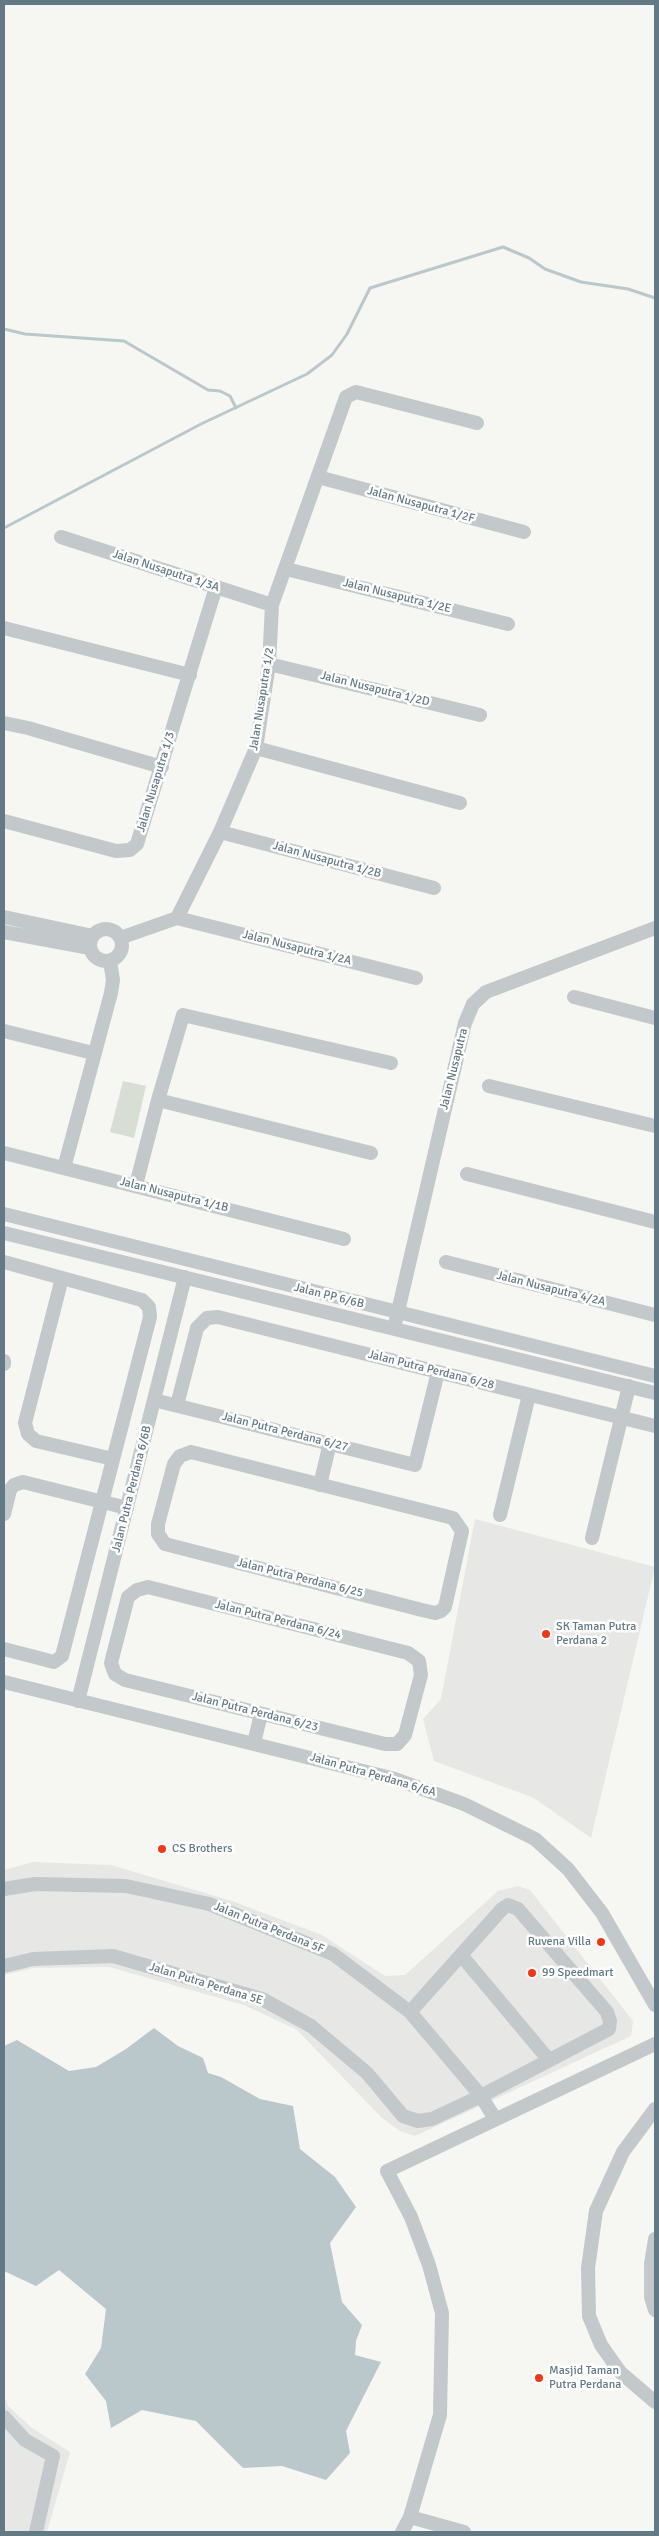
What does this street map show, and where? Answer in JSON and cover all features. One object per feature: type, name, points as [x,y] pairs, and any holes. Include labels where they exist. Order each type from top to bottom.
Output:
[{"type":"street","name":"Jalan Nusaputra 1/2","points":[[177,918],[220,832],[256,748],[270,664],[272,605],[346,398],[356,392],[477,423]]},
{"type":"street","name":"Jalan Nusaputra 1/2F","points":[[318,477],[524,532]]},
{"type":"street","name":"Jalan Nusaputra 1/3A","points":[[61,537],[272,605]]},
{"type":"street","name":"Jalan Nusaputra 1/2E","points":[[286,569],[508,624]]},
{"type":"street","name":"Jalan Nusaputra 1/3","points":[[4,822],[116,851],[130,850],[137,844],[216,587]]},
{"type":"street","points":[[4,628],[190,675]]},
{"type":"street","name":"Jalan Nusaputra 1/2D","points":[[270,664],[480,715]]},
{"type":"street","points":[[4,723],[28,728],[162,767]]},
{"type":"street","points":[[256,748],[460,803]]},
{"type":"street","name":"Jalan Nusaputra 1/2B","points":[[220,832],[434,888]]},
{"type":"street","points":[[4,917],[92,942]]},
{"type":"street","points":[[120,938],[177,918]]},
{"type":"street","name":"Jalan Nusaputra 1/2A","points":[[177,918],[416,978]]},
{"type":"street","name":"Jalan Nusaputra","points":[[394,1329],[463,1032],[473,1004],[486,992],[655,928]]},
{"type":"street","points":[[107,930],[114,932],[120,938],[121,952],[110,960],[98,959],[92,942],[99,931],[107,930]]},
{"type":"street","points":[[4,932],[92,942]]},
{"type":"street","points":[[64,1168],[93,1053],[111,993],[113,980],[110,960]]},
{"type":"street","points":[[574,998],[655,1018]]},
{"type":"street","points":[[136,1186],[158,1100],[183,1015],[390,1064]]},
{"type":"street","points":[[4,1031],[93,1053]]},
{"type":"street","points":[[489,1086],[655,1126]]},
{"type":"street","points":[[158,1100],[371,1153]]},
{"type":"street","name":"Jalan Nusaputra 1/1B","points":[[4,1153],[344,1239]]},
{"type":"street","points":[[466,1174],[655,1222]]},
{"type":"street","name":"Jalan PP 6/6B","points":[[4,1214],[655,1376]]},
{"type":"street","name":"Jalan PP 6/6B","points":[[4,1233],[655,1393]]},
{"type":"street","points":[[4,1262],[142,1300],[149,1307],[150,1317],[62,1656],[54,1662],[4,1649]]},
{"type":"street","name":"Jalan Nusaputra 4/2A","points":[[446,1262],[655,1315]]},
{"type":"street","name":"Jalan Putra Perdana 6/6B","points":[[78,1700],[185,1277]]},
{"type":"street","points":[[62,1278],[25,1423],[28,1434],[36,1441],[113,1459]]},
{"type":"street","name":"Jalan Putra Perdana 6/28","points":[[177,1406],[197,1328],[207,1318],[218,1316],[655,1426]]},
{"type":"street","name":"Jalan Putra Perdana 6/27","points":[[154,1400],[415,1465],[438,1372]]},
{"type":"street","points":[[592,1538],[629,1386]]},
{"type":"street","points":[[500,1515],[529,1395]]},
{"type":"street","points":[[320,1485],[330,1444]]},
{"type":"street","name":"Jalan Putra Perdana 6/25","points":[[191,1452],[320,1485],[444,1515],[453,1518],[459,1524],[462,1531],[445,1607],[441,1611],[435,1613],[165,1544],[158,1534],[158,1524],[174,1464],[180,1456],[191,1452]]},
{"type":"street","points":[[4,1514],[10,1490],[14,1485],[23,1482],[127,1508]]},
{"type":"street","name":"Jalan Putra Perdana 6/24","points":[[125,1680],[115,1674],[112,1663],[128,1597],[137,1590],[148,1587],[408,1653],[419,1661],[421,1675],[405,1735],[397,1744],[385,1744]]},
{"type":"street","name":"Jalan Putra Perdana 6/23","points":[[125,1680],[385,1744]]},
{"type":"street","name":"Jalan Putra Perdana 6/6A","points":[[4,1682],[395,1779],[433,1791],[535,1839],[568,1869],[602,1913],[655,2005]]},
{"type":"street","points":[[254,1743],[261,1714]]},
{"type":"street","name":"Jalan Putra Perdana 5F","points":[[4,1889],[35,1884],[126,1886],[209,1904],[333,1954],[410,2012],[481,2096],[495,2119]]},
{"type":"street","name":"Jalan Putra Perdana 5E","points":[[4,1966],[33,1959],[113,1956],[262,1999],[311,2026],[367,2073],[403,2116],[418,2121],[432,2119],[481,2096],[609,2029],[610,2021],[607,2012],[518,1909],[508,1905],[502,1909],[461,1955]]},
{"type":"street","points":[[410,2012],[461,1955],[549,2060]]},
{"type":"street","points":[[402,2532],[410,2517],[440,2415],[442,2313],[429,2265],[411,2217],[388,2171],[655,2044]]},
{"type":"street","points":[[655,2109],[623,2152],[596,2211],[588,2268],[589,2316],[601,2346],[620,2372],[655,2402]]},
{"type":"street","points":[[655,2239],[651,2264],[651,2297],[655,2310]]},
{"type":"street","points":[[4,2417],[25,2440],[53,2456],[36,2532]]},
{"type":"street","points":[[410,2517],[464,2532]]},
{"type":"shaded area","points":[[123,1081],[146,1086],[134,1138],[110,1132]]},
{"type":"shaded area","name":"SK Taman Putra Perdana 2","points":[[475,1519],[655,1567],[591,1838],[534,1798],[434,1761],[423,1719],[441,1699]]},
{"type":"shaded area","points":[[33,1862],[111,1865],[232,1901],[322,1935],[385,1976],[405,1975],[498,1891],[518,1886],[530,1890],[633,2021],[631,2036],[415,2136],[400,2131],[382,2118],[297,2030],[244,2005],[109,1967],[34,1968],[4,1975],[4,1870]]},
{"type":"shaded area","points":[[154,2028],[178,2046],[203,2058],[208,2073],[221,2077],[260,2099],[293,2106],[300,2149],[335,2177],[356,2207],[330,2243],[342,2302],[362,2325],[356,2341],[355,2355],[381,2362],[346,2431],[350,2453],[326,2480],[282,2466],[243,2468],[196,2421],[142,2410],[111,2428],[106,2401],[85,2374],[101,2348],[106,2309],[59,2270],[36,2286],[4,2271],[4,2046],[17,2040],[69,2071],[96,2067],[126,2049]]},
{"type":"shaded area","points":[[4,2395],[8,2406],[32,2428],[70,2452],[47,2532],[4,2532]]},
{"type":"waterway","points":[[4,528],[201,424],[307,374],[332,355],[347,334],[370,288],[503,247],[529,258],[545,269],[581,282],[628,289],[655,298]]},
{"type":"waterway","points":[[4,329],[25,334],[124,341],[208,390],[220,391],[230,396],[236,408]]},
{"type":"place","name":"SK Taman Putra Perdana 2","points":[[546,1634]]},
{"type":"place","name":"CS Brothers","points":[[162,1849]]},
{"type":"place","name":"Ruvena Villa","points":[[601,1942]]},
{"type":"place","name":"99 Speedmart","points":[[532,1973]]},
{"type":"place","name":"Masjid Taman Putra Perdana","points":[[539,2378]]}]
